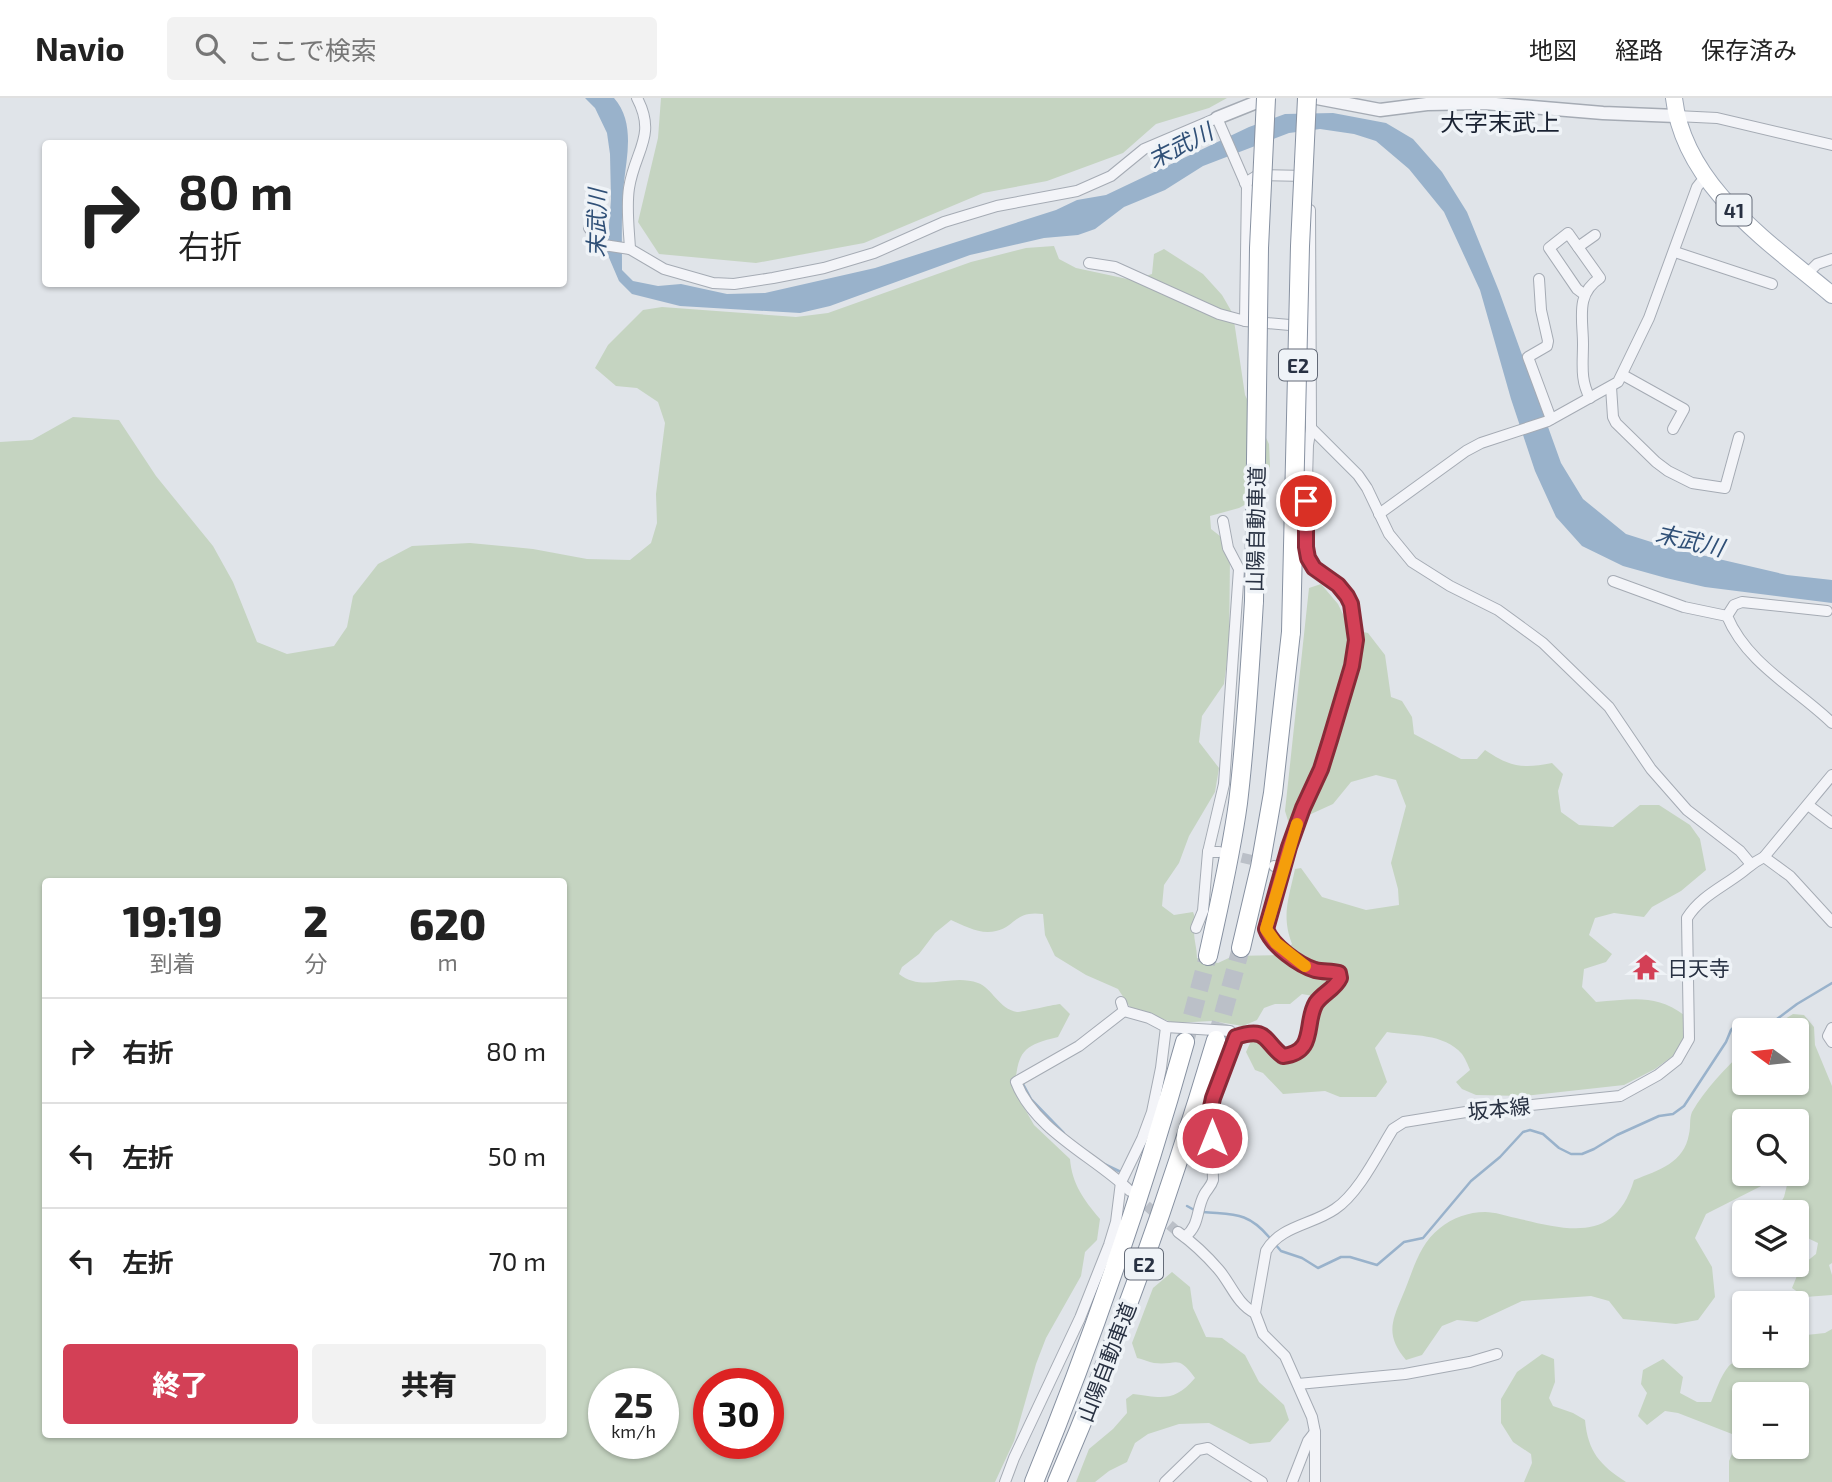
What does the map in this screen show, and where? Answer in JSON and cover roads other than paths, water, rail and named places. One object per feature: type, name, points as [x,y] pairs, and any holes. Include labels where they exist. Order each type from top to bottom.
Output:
[{"type":"highway","name":"山陽自動車道","points":[[1208,956],[1226,877],[1248,708],[1254,601],[1259,248],[1266,98]]},
{"type":"highway","name":"山陽自動車道","points":[[1241,948],[1260,867],[1273,793],[1291,632],[1300,246],[1307,98]]},
{"type":"highway","name":"山陽自動車道","points":[[1056,1482],[1084,1419],[1140,1274],[1191,1124],[1216,1040]]},
{"type":"highway","name":"山陽自動車道","points":[[1034,1482],[1078,1371],[1142,1190],[1185,1042]]},
{"type":"main road","name":"41","points":[[1674,98],[1676,116],[1686,147],[1705,177],[1750,225],[1832,295]]},
{"type":"street","points":[[628,249],[629,190],[633,167],[647,130],[644,111],[637,98]]},
{"type":"street","points":[[589,228],[604,245],[628,249],[655,266],[713,283],[734,284],[773,278],[824,268],[873,253],[944,222],[997,206],[1077,191],[1111,176],[1144,149],[1266,98]]},
{"type":"street","points":[[1317,98],[1380,110],[1427,104],[1483,103],[1603,113],[1717,118],[1832,145]]},
{"type":"street","points":[[1217,118],[1245,183],[1248,210],[1245,321]]},
{"type":"street","points":[[1236,1037],[1261,1034],[1269,1039],[1283,1056],[1290,1056],[1308,1039],[1311,1014],[1316,1004],[1340,978],[1339,973],[1317,970],[1302,964],[1267,934],[1266,924],[1279,867],[1321,769],[1352,666],[1356,640],[1351,604],[1338,585],[1314,568],[1306,547],[1308,445],[1311,428],[1311,176],[1258,176],[1245,183]]},
{"type":"street","points":[[1379,514],[1466,451],[1481,443],[1550,420],[1611,387],[1623,375],[1675,252],[1697,187],[1705,177]]},
{"type":"street","points":[[1585,295],[1577,289],[1549,248],[1568,233],[1600,278],[1591,284],[1580,309],[1583,385],[1590,398]]},
{"type":"street","points":[[1578,247],[1595,235]]},
{"type":"street","points":[[1675,252],[1772,284]]},
{"type":"street","points":[[1807,274],[1817,264],[1832,258]]},
{"type":"street","points":[[1089,264],[1115,267],[1190,303],[1245,321],[1311,327]]},
{"type":"street","points":[[1539,279],[1541,310],[1548,341],[1547,346],[1528,357],[1550,420]]},
{"type":"street","points":[[1623,375],[1684,409],[1673,429]]},
{"type":"street","points":[[1611,387],[1613,417],[1616,423],[1656,462],[1692,484],[1725,488],[1739,437]]},
{"type":"street","points":[[1311,428],[1358,475],[1389,534],[1412,562],[1439,580],[1498,610],[1551,650],[1609,707],[1651,769],[1687,810],[1740,851],[1750,863]]},
{"type":"street","points":[[1196,929],[1203,911],[1224,784],[1233,687],[1239,569],[1225,538],[1223,521]]},
{"type":"street","points":[[1613,581],[1684,607],[1727,616]]},
{"type":"street","points":[[1727,616],[1734,605],[1742,602],[1827,611]]},
{"type":"street","points":[[1727,616],[1745,647],[1789,689],[1832,723]]},
{"type":"street","name":"坂本線","points":[[1255,1313],[1266,1251],[1270,1243],[1281,1234],[1336,1209],[1347,1199],[1393,1129],[1404,1122],[1472,1111],[1620,1096],[1677,1060],[1689,1039],[1687,918],[1703,899],[1743,872],[1750,863],[1764,857],[1832,775]]},
{"type":"street","points":[[1808,805],[1832,823]]},
{"type":"street","points":[[1764,857],[1790,876],[1832,922]]},
{"type":"street","points":[[1130,1191],[1123,1177],[1065,1142],[1026,1100],[1016,1082],[1079,1046],[1123,1007],[1166,1027],[1230,1031],[1236,1037]]},
{"type":"street","points":[[1005,1482],[1080,1318],[1109,1245],[1116,1222],[1123,1177],[1152,1112],[1166,1027]]},
{"type":"street","points":[[1832,1028],[1828,1036],[1832,1042]]},
{"type":"street","points":[[1236,1037],[1210,1112],[1213,1180],[1204,1196],[1195,1226],[1181,1234],[1221,1272],[1241,1301],[1255,1313],[1263,1335],[1285,1356],[1312,1417],[1315,1432],[1315,1482]]},
{"type":"street","points":[[1298,1384],[1405,1374],[1497,1354]]},
{"type":"street","points":[[1292,1482],[1308,1441],[1315,1432]]},
{"type":"street","points":[[1165,1482],[1198,1450],[1208,1448],[1262,1482]]},
{"type":"water","points":[[585,98],[614,98],[625,117],[628,150],[622,204],[622,270],[633,281],[658,286],[681,284],[727,294],[765,293],[875,268],[1056,210],[1077,200],[1106,195],[1249,127],[1285,114],[1333,113],[1386,123],[1413,139],[1442,172],[1467,212],[1499,291],[1561,463],[1583,499],[1626,534],[1667,547],[1787,575],[1832,580],[1832,603],[1705,587],[1623,566],[1582,546],[1556,517],[1535,471],[1480,290],[1444,212],[1409,169],[1376,141],[1354,134],[1320,129],[1289,133],[1203,166],[1165,190],[1124,207],[1095,229],[1078,235],[1044,238],[970,255],[830,306],[800,313],[680,306],[632,294],[619,281],[607,253],[611,199],[607,133],[595,108]]},
{"type":"waterway","points":[[1275,1244],[1281,1251],[1302,1258],[1318,1268],[1341,1257],[1377,1265],[1404,1242],[1423,1238],[1471,1181],[1500,1157],[1523,1132],[1530,1130],[1543,1134],[1559,1148],[1571,1154],[1582,1154],[1659,1116],[1673,1114],[1684,1106],[1737,1024],[1750,1020],[1773,1022],[1832,983]]},
{"type":"waterway","points":[[1022,1082],[1031,1099],[1064,1133]]},
{"type":"waterway","points":[[1102,1163],[1121,1172]]},
{"type":"waterway","points":[[1187,1206],[1196,1211]]},
{"type":"waterway","points":[[1203,1212],[1246,1218],[1269,1237]]},
{"type":"tunnel","points":[[1227,854],[1264,863]]},
{"type":"tunnel","points":[[1216,1040],[1241,948]]},
{"type":"tunnel","points":[[1185,1042],[1208,956]]},
{"type":"tunnel","points":[[1135,1196],[1178,1232]]},
{"type":"place","name":"日天寺","points":[[1646,967]]},
{"type":"district","name":"大字末武上","points":[[1500,121]]},
{"type":"water label","name":"末武川","points":[[1180,145]]},
{"type":"water label","name":"末武川","points":[[596,223]]},
{"type":"water label","name":"末武川","points":[[1690,540]]}]
